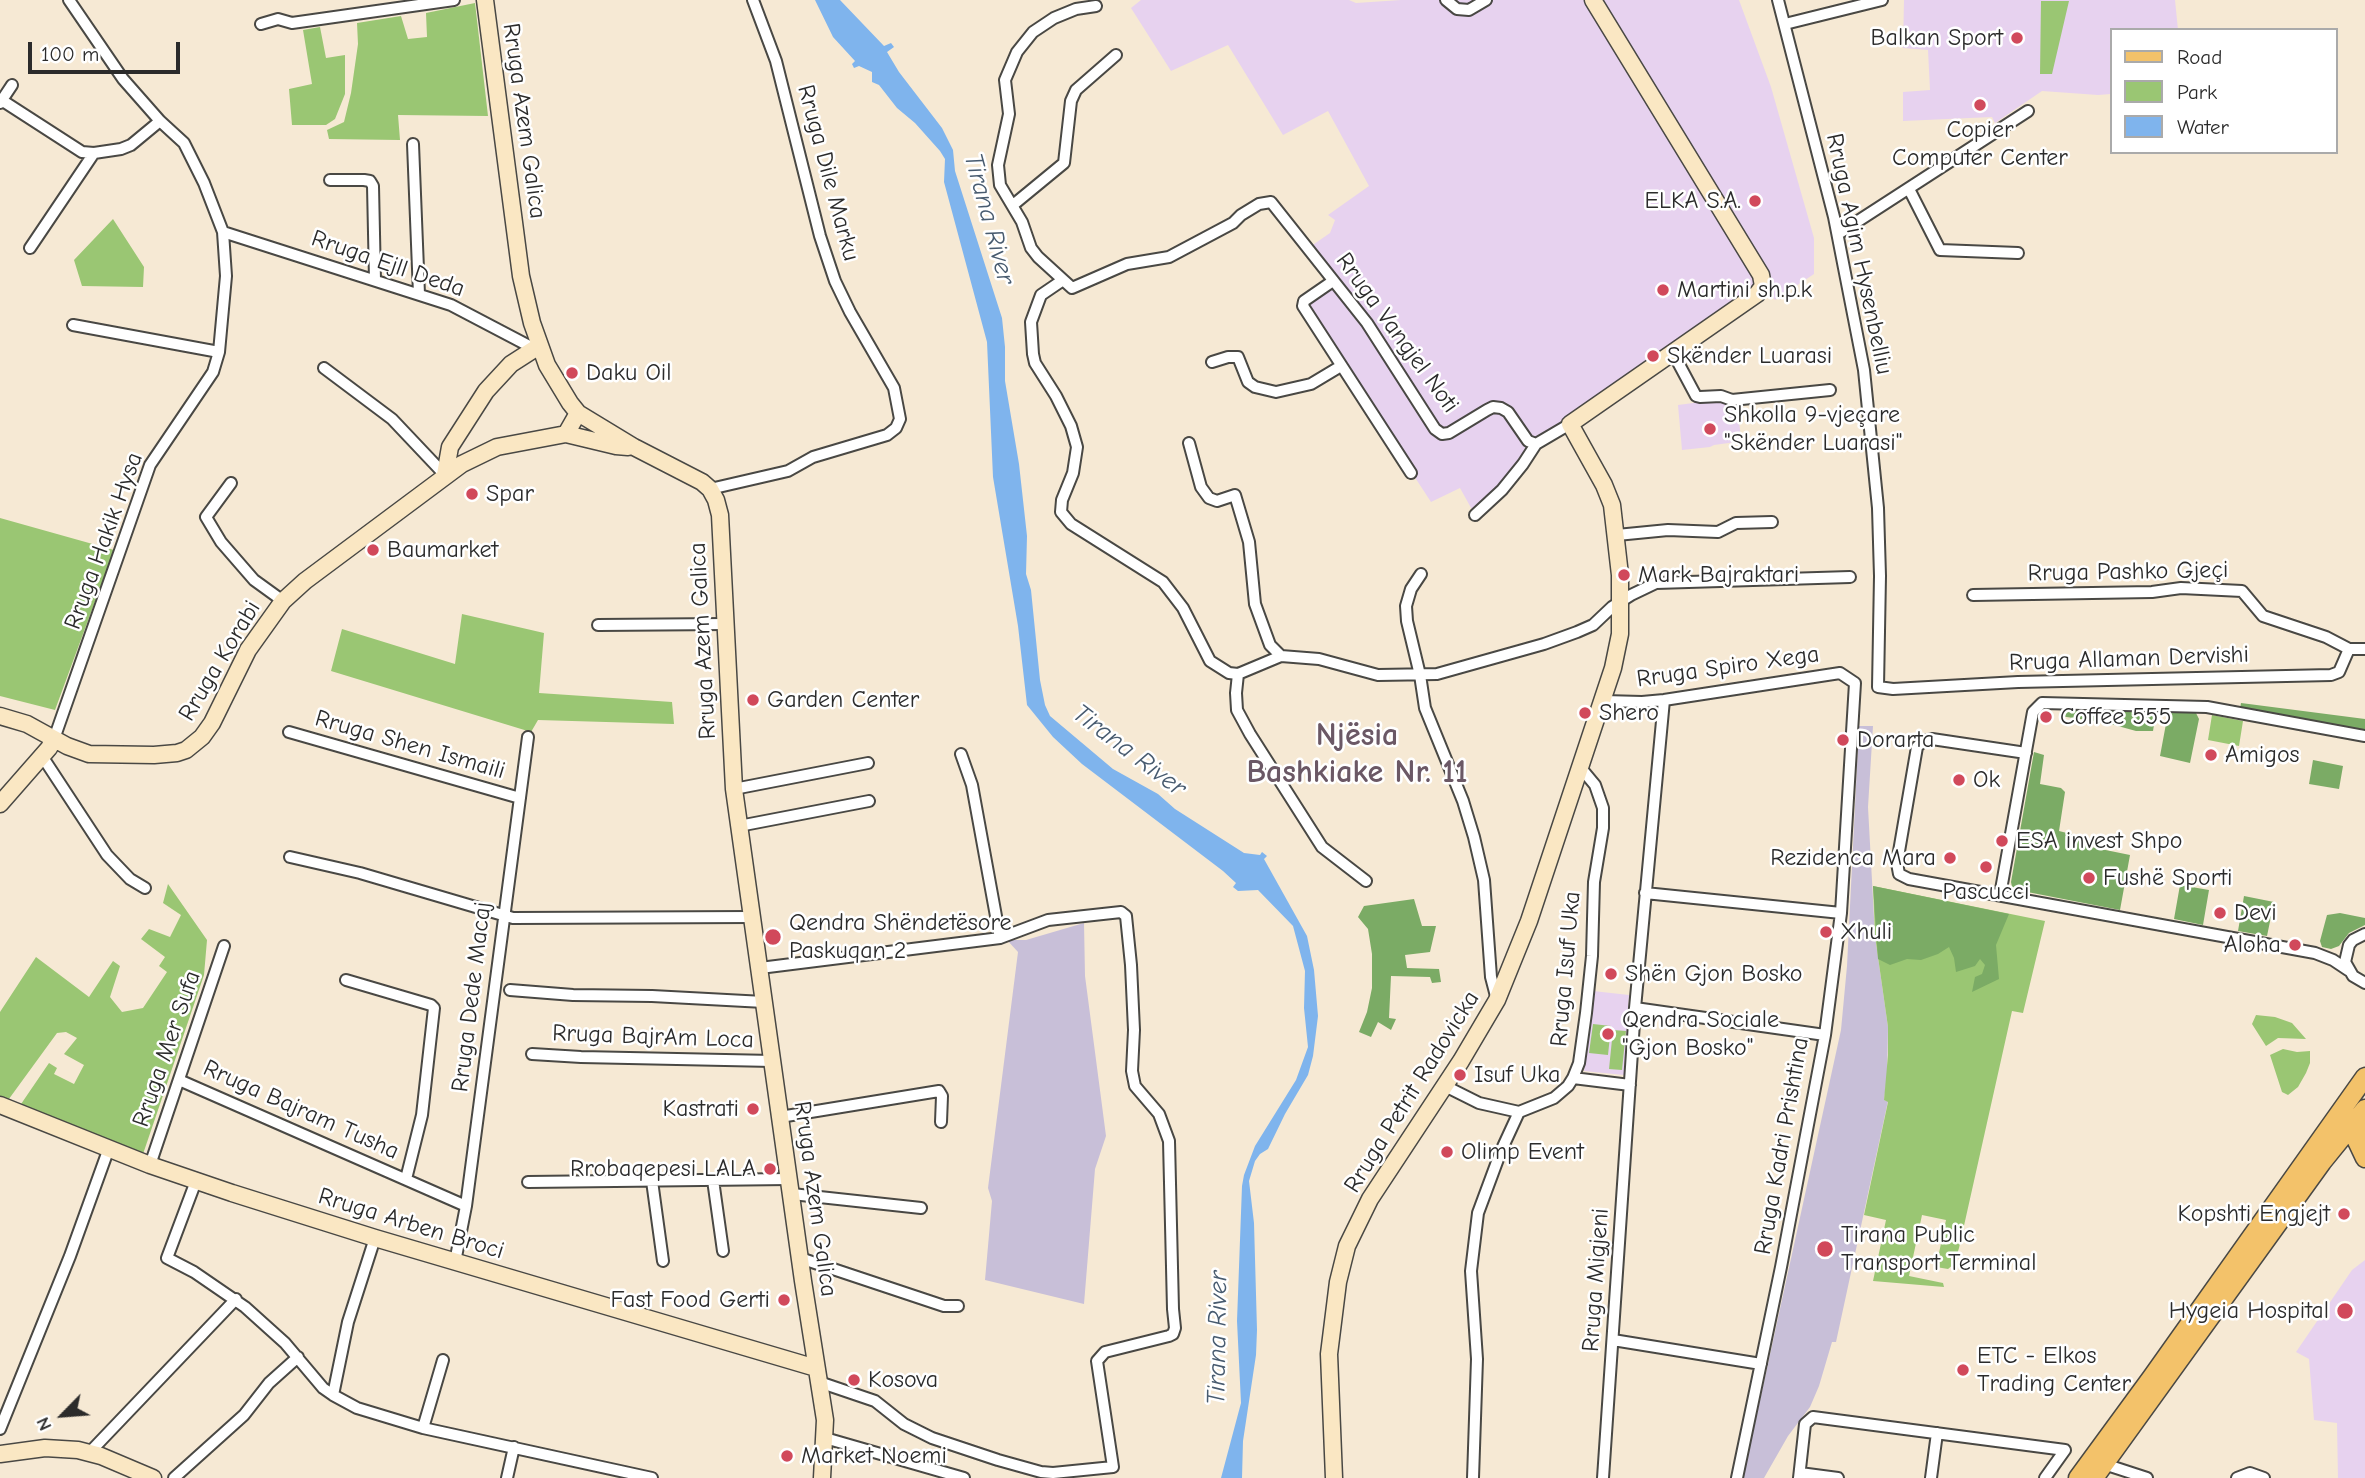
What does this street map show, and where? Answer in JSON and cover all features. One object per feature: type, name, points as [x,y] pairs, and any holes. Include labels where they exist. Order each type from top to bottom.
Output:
[{"type":"main road","name":"Rruga Azem Galica","points":[[485,0],[521,276],[536,347],[578,413],[710,489],[720,515],[734,789],[825,1437],[822,1478]]},
{"type":"main road","points":[[1570,424],[1757,294],[1763,286],[1761,275],[1593,0]]},
{"type":"main road","points":[[445,475],[450,447],[486,391],[511,364],[536,347]]},
{"type":"main road","points":[[578,413],[566,434],[615,446],[634,447]]},
{"type":"main road","name":"Rruga Petrit Radovicka","points":[[1334,1478],[1329,1354],[1338,1282],[1347,1246],[1370,1199],[1445,1086],[1497,1000],[1529,921],[1614,668],[1620,634],[1620,602],[1617,534],[1612,505],[1604,485],[1570,424]]},
{"type":"main road","name":"Rruga Korabi","points":[[0,716],[27,724],[80,752],[106,756],[169,754],[186,750],[202,737],[212,723],[248,650],[283,601],[304,581],[445,475],[478,455],[497,447],[566,434]]},
{"type":"main road","points":[[0,804],[42,757],[54,739]]},
{"type":"main road","points":[[2078,1478],[2365,1077]]},
{"type":"main road","name":"Rruga Arben Broci","points":[[0,1105],[196,1181],[817,1375]]},
{"type":"main road","points":[[2361,1114],[2356,1139],[2365,1158]]},
{"type":"main road","points":[[2099,1471],[2322,1162],[2361,1114]]},
{"type":"main road","points":[[0,1454],[46,1448],[90,1452],[153,1478]]},
{"type":"street","name":"Rruga Hakik Hysa","points":[[54,739],[150,465],[213,372],[219,352],[226,276],[223,232],[204,183],[184,143],[160,121],[123,79],[69,0]]},
{"type":"street","points":[[261,24],[278,19],[292,23],[454,0]]},
{"type":"street","name":"Rruga Dile Marku","points":[[710,489],[788,471],[813,457],[887,435],[896,428],[900,419],[900,407],[894,388],[835,281],[820,236],[783,85],[752,0]]},
{"type":"street","points":[[1446,0],[1457,9],[1469,10],[1486,0]]},
{"type":"street","name":"Rruga Agim Hysenbelliu","points":[[1778,0],[1838,234],[1864,370],[1878,508],[1878,687]]},
{"type":"street","points":[[1785,23],[1882,0]]},
{"type":"street","points":[[1096,6],[1076,9],[1054,18],[1033,32],[1017,52],[1005,80],[1009,114],[1000,153],[999,177],[1005,196],[1022,222],[1031,248],[1063,280],[1041,295],[1031,322],[1032,354],[1071,426],[1077,447],[1073,473],[1062,500],[1061,512],[1071,524],[1163,582],[1183,608],[1210,662],[1230,673],[1238,674],[1281,656],[1318,659],[1378,675],[1437,674],[1566,636],[1592,625],[1620,602],[1656,583],[1850,577]]},
{"type":"street","points":[[1013,205],[1063,163],[1071,101],[1076,90],[1116,55]]},
{"type":"street","points":[[12,85],[1,102],[82,152],[121,149],[131,145],[160,121]]},
{"type":"street","points":[[1838,234],[2028,111]]},
{"type":"street","points":[[413,144],[419,294]]},
{"type":"street","points":[[30,248],[94,153]]},
{"type":"street","points":[[330,180],[364,180],[370,181],[373,186],[375,280]]},
{"type":"street","points":[[1909,189],[1940,250],[2018,253]]},
{"type":"street","name":"Rruga Vangjel Noti","points":[[1063,280],[1072,288],[1127,264],[1169,257],[1233,223],[1259,204],[1271,202],[1367,323],[1435,429],[1442,434],[1449,433],[1493,407],[1501,408],[1508,412],[1528,441],[1536,444]]},
{"type":"street","name":"Rruga Ejll Deda","points":[[223,232],[451,305],[536,347]]},
{"type":"street","points":[[1333,281],[1304,301],[1303,306],[1411,473]]},
{"type":"street","points":[[73,325],[219,352]]},
{"type":"street","points":[[1673,353],[1696,396],[1700,397],[1721,396],[1732,400],[1830,390]]},
{"type":"street","points":[[1212,362],[1228,356],[1238,357],[1248,382],[1255,387],[1276,392],[1311,384],[1341,366]]},
{"type":"street","points":[[324,368],[392,419],[445,475]]},
{"type":"street","points":[[1475,515],[1502,490],[1536,444],[1570,424]]},
{"type":"street","points":[[1189,443],[1201,487],[1209,498],[1217,501],[1235,495],[1250,542],[1258,618],[1270,645],[1281,656]]},
{"type":"street","points":[[231,483],[206,517],[221,542],[254,580],[283,601]]},
{"type":"street","points":[[1617,534],[1668,530],[1718,532],[1736,523],[1772,522]]},
{"type":"street","points":[[1421,574],[1411,589],[1406,606],[1406,621],[1420,675],[1425,708],[1463,801],[1474,837],[1484,880],[1491,977],[1497,1000]]},
{"type":"street","name":"Rruga Pashko Gjeçi","points":[[1973,594],[2152,592],[2182,588],[2242,591],[2263,616],[2326,637],[2350,649]]},
{"type":"street","points":[[598,625],[725,624]]},
{"type":"street","points":[[2350,649],[2365,649]]},
{"type":"street","name":"Rruga Allaman Dervishi","points":[[1878,687],[1894,689],[2018,682],[2331,675],[2339,672],[2350,649]]},
{"type":"street","name":"Rruga Spiro Xega","points":[[1604,701],[1664,700],[1840,673],[1855,683]]},
{"type":"street","points":[[1238,674],[1237,709],[1250,733],[1322,847],[1366,881]]},
{"type":"street","name":"Rruga Kadri Prishtina","points":[[1737,1478],[1825,1035],[1841,913],[1855,683]]},
{"type":"street","name":"Rruga Migjeni","points":[[1603,1478],[1635,1008],[1664,700]]},
{"type":"street","points":[[2000,895],[2033,712],[2042,703],[2207,707],[2365,736]]},
{"type":"street","name":"Rruga Shen Ismaili","points":[[289,732],[520,798]]},
{"type":"street","name":"Rruga Dede Macaj","points":[[455,1262],[466,1206],[528,737]]},
{"type":"street","points":[[2026,753],[1932,739],[1923,741],[1917,747],[1897,863],[1899,874],[1909,879],[2320,955],[2348,970]]},
{"type":"street","points":[[961,754],[972,785],[1000,938]]},
{"type":"street","points":[[42,757],[107,855],[130,879],[145,888]]},
{"type":"street","points":[[734,789],[868,763]]},
{"type":"street","name":"Rruga Isuf Uka","points":[[1519,1112],[1554,1098],[1568,1086],[1579,1063],[1592,956],[1594,882],[1603,828],[1603,808],[1595,785],[1580,767]]},
{"type":"street","points":[[739,826],[869,801]]},
{"type":"street","points":[[290,857],[360,873],[513,918],[752,917]]},
{"type":"street","points":[[1645,893],[1841,913]]},
{"type":"street","points":[[760,968],[1000,938],[1048,920],[1116,911],[1126,916],[1135,1030],[1132,1071],[1135,1086],[1160,1114],[1170,1141],[1175,1328],[1169,1336],[1105,1352],[1097,1361],[1113,1467],[1041,1475],[932,1438],[904,1424],[875,1401],[817,1375]]},
{"type":"street","points":[[2320,955],[2337,951],[2365,934]]},
{"type":"street","points":[[2349,945],[2345,962],[2348,970],[2365,983]]},
{"type":"street","name":"Rruga Mer Sufa","points":[[150,1165],[224,946]]},
{"type":"street","name":"Rruga Bajram Tusha","points":[[346,981],[431,1005],[434,1009],[422,1115],[406,1179]]},
{"type":"street","points":[[510,990],[764,1002]]},
{"type":"street","points":[[1635,1008],[1825,1035]]},
{"type":"street","name":"Rruga BajrAm Loca","points":[[532,1054],[582,1058],[773,1061]]},
{"type":"street","points":[[1573,1078],[1630,1085]]},
{"type":"street","name":"Rruga Bajram Tusha","points":[[178,1080],[466,1206]]},
{"type":"street","points":[[1445,1086],[1479,1102],[1519,1112],[1501,1150],[1478,1213],[1471,1271],[1477,1359],[1473,1478]]},
{"type":"street","points":[[780,1117],[939,1091],[942,1096],[941,1122]]},
{"type":"street","points":[[0,1429],[70,1256],[108,1148]]},
{"type":"street","points":[[713,1180],[723,1251]]},
{"type":"street","points":[[528,1182],[713,1180],[790,1187],[921,1208]]},
{"type":"street","points":[[196,1181],[167,1258],[236,1299],[285,1343],[323,1388],[333,1395],[357,1408],[423,1428],[652,1478]]},
{"type":"street","points":[[652,1181],[663,1261]]},
{"type":"street","points":[[333,1395],[348,1322],[375,1238]]},
{"type":"street","points":[[800,1258],[944,1306],[958,1306]]},
{"type":"street","points":[[90,1452],[236,1299]]},
{"type":"street","points":[[1613,1340],[1761,1364]]},
{"type":"street","points":[[174,1478],[244,1415],[277,1375],[298,1357]]},
{"type":"street","points":[[423,1428],[443,1360]]},
{"type":"street","points":[[0,1393],[11,1398]]},
{"type":"street","points":[[1838,1478],[1800,1475],[1805,1424],[1813,1418],[2065,1450],[2045,1478]]},
{"type":"street","points":[[1931,1478],[1937,1433]]},
{"type":"street","points":[[825,1437],[964,1478]]},
{"type":"street","points":[[507,1478],[514,1447]]},
{"type":"street","points":[[2099,1471],[2147,1478]]},
{"type":"street","points":[[2237,1478],[2250,1473],[2264,1478]]},
{"type":"shaded area","points":[[1141,0],[1349,0],[1356,3],[1401,0],[1739,0],[1771,87],[1814,238],[1814,274],[1775,300],[1764,286],[1536,444],[1475,515],[1460,488],[1431,502],[1303,306],[1333,281],[1307,249],[1330,233],[1335,220],[1328,215],[1369,186],[1328,111],[1283,135],[1228,45],[1171,71],[1131,8]]},
{"type":"shaded area","points":[[1904,0],[2175,0],[2178,28],[2110,28],[2110,94],[2042,91],[1995,123],[1992,117],[1903,121],[1903,92],[1930,90],[1928,50],[1903,48]]},
{"type":"shaded area","name":"Shkolla 9-vjeçare \"Skënder Luarasi\"","points":[[1724,399],[1737,405],[1741,438],[1736,442],[1682,450],[1678,405]]},
{"type":"shaded area","points":[[1859,726],[1873,726],[1868,807],[1875,936],[1888,1027],[1884,1100],[1888,1101],[1836,1342],[1832,1342],[1810,1407],[1788,1436],[1764,1478],[1743,1478],[1841,1030],[1847,966]]},
{"type":"shaded area","points":[[1084,923],[1085,976],[1106,1136],[1095,1169],[1084,1304],[985,1280],[992,1201],[988,1188],[1018,952],[1007,940],[1026,940]]},
{"type":"shaded area","name":"Qendra Sociale \"Gjon Bosko\"","points":[[1593,991],[1629,995],[1624,1075],[1584,1071]]},
{"type":"shaded area","name":"Hygeia Hospital","points":[[2365,1260],[2365,1478],[2338,1478],[2337,1423],[2314,1420],[2309,1359],[2296,1352],[2352,1270]]},
{"type":"green space","points":[[2041,1],[2069,1],[2052,74],[2040,74]]},
{"type":"green space","points":[[475,3],[488,116],[398,115],[400,140],[329,139],[327,130],[344,122],[351,93],[358,44],[357,23],[401,16],[408,39],[427,37],[426,13]]},
{"type":"green space","points":[[320,27],[326,58],[345,55],[345,94],[335,119],[326,125],[292,125],[289,89],[312,84],[303,30]]},
{"type":"green space","points":[[113,219],[144,267],[143,287],[82,286],[74,260]]},
{"type":"green space","points":[[0,518],[114,550],[55,710],[0,696]]},
{"type":"green space","points":[[462,614],[544,633],[539,693],[672,702],[674,724],[538,720],[531,732],[331,671],[342,629],[455,664]]},
{"type":"green space","points":[[2241,703],[2365,719],[2365,731],[2240,709]]},
{"type":"green space","points":[[2060,709],[2156,713],[2153,731],[2136,731],[2107,723],[2060,716]]},
{"type":"green space","points":[[2168,713],[2196,713],[2199,719],[2190,763],[2160,756]]},
{"type":"green space","points":[[2212,715],[2243,721],[2239,746],[2208,740]]},
{"type":"green space","points":[[2034,752],[2044,755],[2040,784],[2061,788],[2065,792],[2059,831],[2087,838],[2086,846],[2130,855],[2120,910],[2012,887]]},
{"type":"green space","points":[[2313,760],[2343,766],[2339,789],[2309,784]]},
{"type":"green space","points":[[168,884],[207,940],[204,975],[143,1154],[19,1107],[49,1063],[57,1068],[54,1074],[74,1084],[84,1065],[64,1054],[77,1038],[66,1032],[57,1033],[6,1103],[0,1099],[0,1012],[36,957],[89,997],[113,961],[120,966],[110,997],[122,1012],[143,1008],[167,972],[159,966],[165,957],[141,939],[149,929],[170,937],[181,915],[163,903]]},
{"type":"green space","points":[[2180,885],[2209,890],[2203,925],[2174,919]]},
{"type":"green space","points":[[1873,886],[2045,921],[2023,1013],[2012,1011],[1959,1248],[1954,1264],[1948,1269],[1936,1267],[1946,1220],[1922,1215],[1909,1276],[1943,1283],[1944,1287],[1873,1281],[1886,1220],[1864,1215],[1888,1102],[1884,1100],[1888,1027],[1875,936]]},
{"type":"green space","points":[[1873,886],[2009,914],[1996,945],[1999,979],[1972,992],[1975,977],[1982,974],[1985,965],[1980,959],[1975,966],[1956,972],[1949,947],[1921,960],[1907,959],[1890,965],[1878,959]]},
{"type":"green space","points":[[2244,896],[2274,902],[2267,936],[2238,931]]},
{"type":"green space","points":[[1414,899],[1422,926],[1436,926],[1430,952],[1405,955],[1407,968],[1439,969],[1441,982],[1432,983],[1430,977],[1391,976],[1389,1018],[1396,1019],[1391,1030],[1378,1022],[1371,1037],[1359,1032],[1372,988],[1372,954],[1368,929],[1358,917],[1364,906]]},
{"type":"green space","points":[[2340,913],[2365,918],[2365,925],[2349,933],[2339,946],[2331,949],[2322,947],[2320,941],[2327,915]]},
{"type":"green space","points":[[2256,1015],[2275,1017],[2292,1023],[2306,1039],[2278,1038],[2266,1046],[2252,1024]]},
{"type":"green space","points":[[1593,1024],[1611,1026],[1608,1055],[1589,1053]]},
{"type":"green space","points":[[1613,1030],[1626,1031],[1622,1070],[1609,1069]]},
{"type":"green space","points":[[2283,1049],[2310,1051],[2310,1063],[2306,1073],[2298,1087],[2288,1095],[2282,1092],[2270,1055]]},
{"type":"water","points":[[815,0],[840,0],[884,46],[891,43],[894,47],[887,52],[942,128],[953,150],[955,171],[1002,318],[1005,381],[1019,464],[1027,536],[1026,574],[1031,590],[1040,680],[1050,716],[1113,769],[1158,794],[1175,809],[1244,853],[1260,855],[1262,852],[1267,856],[1264,859],[1307,936],[1314,970],[1318,1016],[1313,1056],[1308,1075],[1268,1149],[1255,1161],[1249,1181],[1254,1223],[1257,1330],[1256,1355],[1243,1441],[1242,1478],[1221,1478],[1241,1403],[1237,1321],[1242,1186],[1255,1146],[1296,1080],[1308,1047],[1304,1008],[1305,971],[1293,926],[1258,890],[1238,891],[1233,887],[1236,883],[1223,871],[1082,764],[1053,737],[1027,705],[1018,626],[993,477],[987,342],[944,182],[945,159],[879,85],[872,82],[872,72],[859,66],[854,68],[852,64],[855,61],[833,37]]},
{"type":"place","name":"Balkan Sport","points":[[2017,38]]},
{"type":"place","name":"Copier Computer Center","points":[[1980,105]]},
{"type":"place","name":"ELKA S.A.","points":[[1755,201]]},
{"type":"place","name":"Martini sh.p.k","points":[[1663,290]]},
{"type":"place","name":"Skënder Luarasi","points":[[1653,356]]},
{"type":"place","name":"Daku Oil","points":[[572,373]]},
{"type":"place","name":"Shkolla 9-vjeçare \"Skënder Luarasi\"","points":[[1710,429]]},
{"type":"place","name":"Spar","points":[[472,494]]},
{"type":"place","name":"Baumarket","points":[[373,550]]},
{"type":"place","name":"Mark Bajraktari","points":[[1624,575]]},
{"type":"place","name":"Garden Center","points":[[753,700]]},
{"type":"place","name":"Shero","points":[[1585,713]]},
{"type":"place","name":"Coffee 555","points":[[2046,717]]},
{"type":"place","name":"Dorarta","points":[[1843,740]]},
{"type":"place","name":"Amigos","points":[[2211,755]]},
{"type":"place","name":"Ok","points":[[1959,780]]},
{"type":"place","name":"ESA invest Shpo","points":[[2002,841]]},
{"type":"place","name":"Rezidenca Mara","points":[[1950,858]]},
{"type":"place","name":"Pascucci","points":[[1986,867]]},
{"type":"place","name":"Fushë Sporti","points":[[2089,878]]},
{"type":"place","name":"Devi","points":[[2220,913]]},
{"type":"place","name":"Xhuli","points":[[1826,932]]},
{"type":"place","name":"Qendra Shëndetësore Paskuqan 2","points":[[773,937]]},
{"type":"place","name":"Aloha","points":[[2295,945]]},
{"type":"place","name":"Shën Gjon Bosko","points":[[1611,974]]},
{"type":"place","name":"Qendra Sociale \"Gjon Bosko\"","points":[[1608,1034]]},
{"type":"place","name":"Isuf Uka","points":[[1460,1075]]},
{"type":"place","name":"Kastrati","points":[[753,1109]]},
{"type":"place","name":"Olimp Event","points":[[1447,1152]]},
{"type":"place","name":"Rrobaqepesi LALA","points":[[770,1169]]},
{"type":"place","name":"Kopshti Engjejt","points":[[2344,1214]]},
{"type":"place","name":"Tirana Public Transport Terminal","points":[[1825,1249]]},
{"type":"place","name":"Fast Food Gerti","points":[[784,1300]]},
{"type":"place","name":"Hygeia Hospital","points":[[2345,1311]]},
{"type":"place","name":"ETC - Elkos Trading Center","points":[[1963,1370]]},
{"type":"place","name":"Kosova","points":[[854,1380]]},
{"type":"place","name":"Market Noemi","points":[[787,1456]]},
{"type":"district","name":"Njësia Bashkiake Nr. 11","points":[[1357,754]]},
{"type":"water label","name":"Tirana River","points":[[989,219]]},
{"type":"water label","name":"Tirana River","points":[[1129,751]]},
{"type":"water label","name":"Tirana River","points":[[1218,1338]]}]
